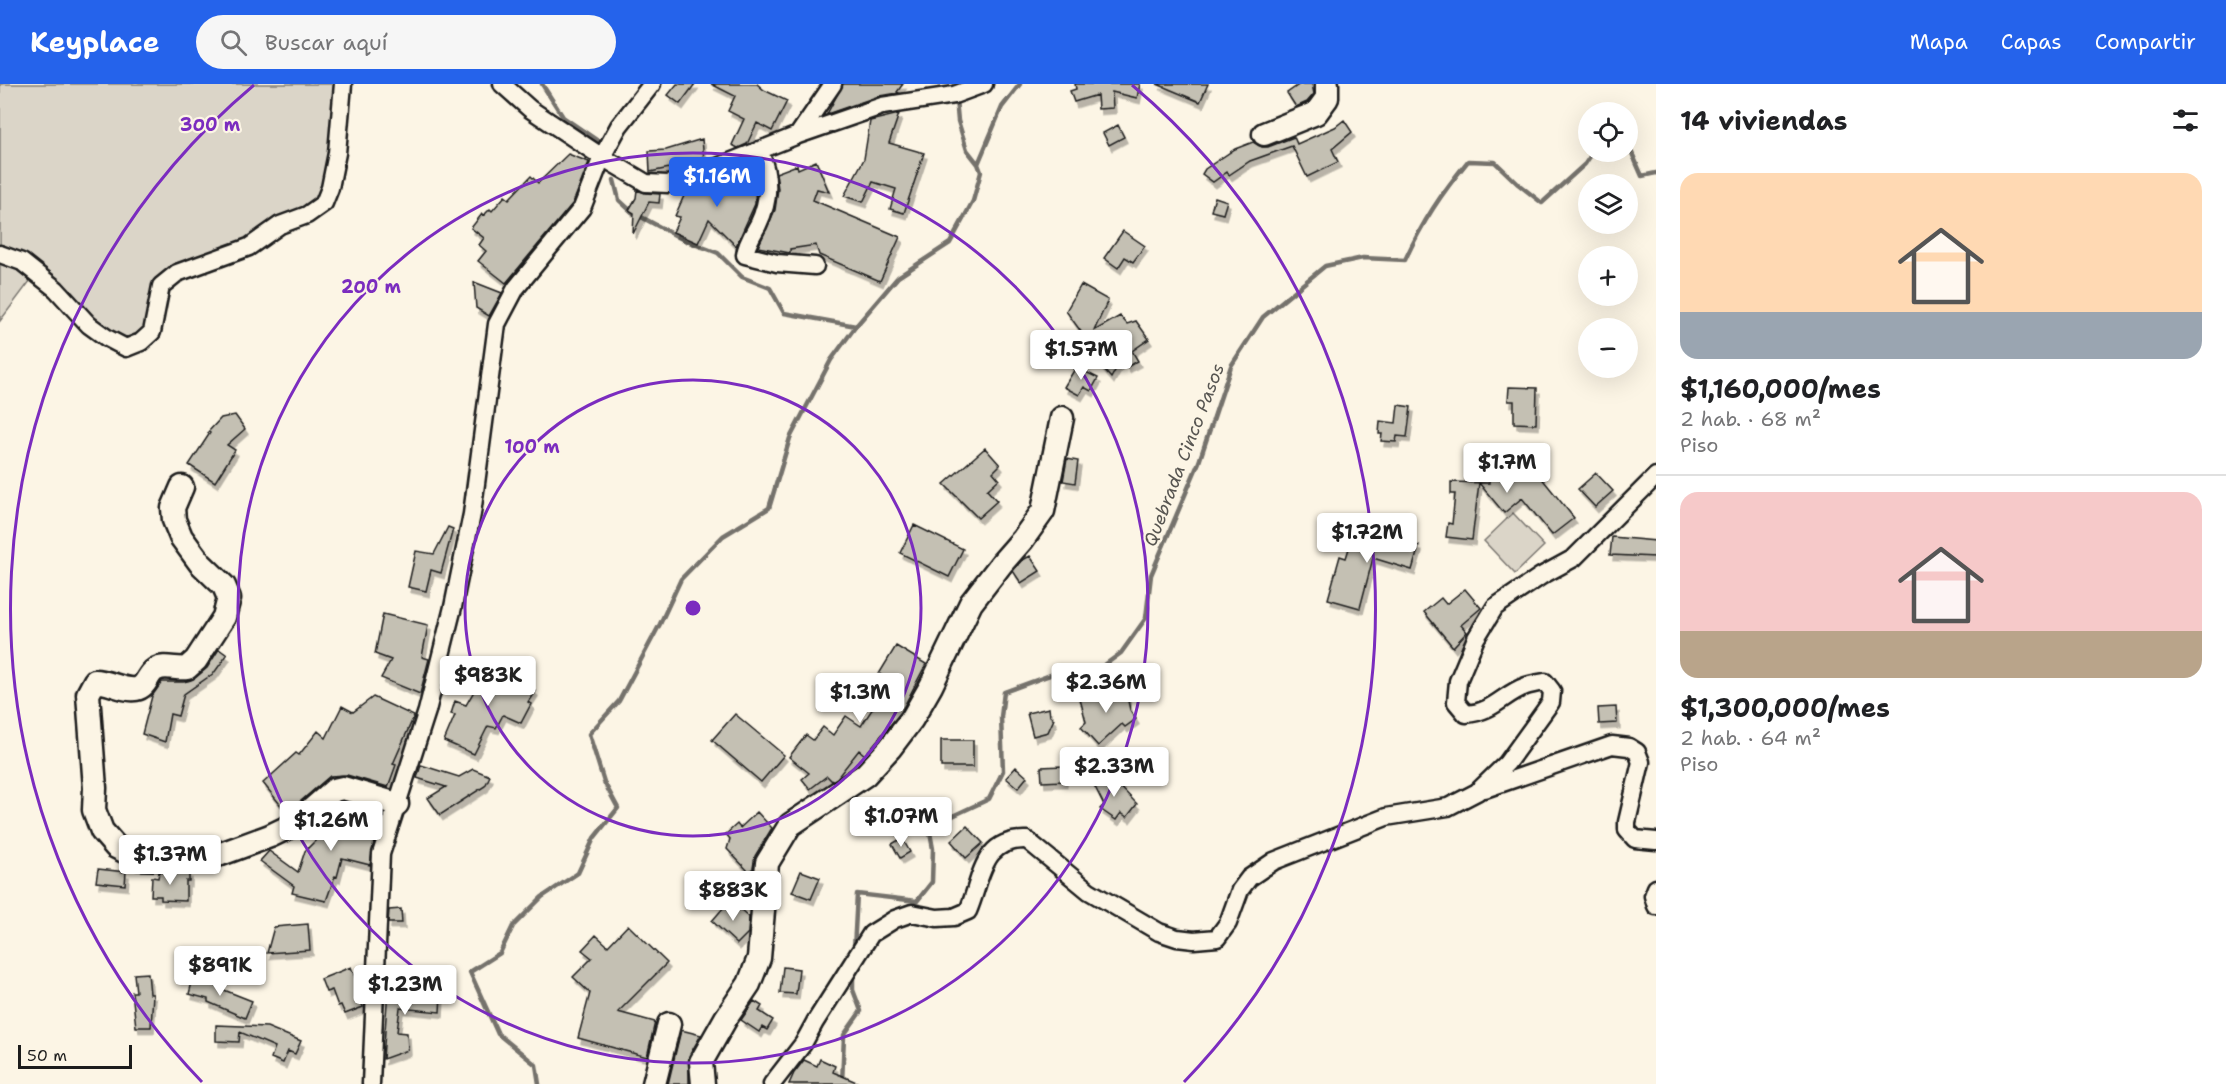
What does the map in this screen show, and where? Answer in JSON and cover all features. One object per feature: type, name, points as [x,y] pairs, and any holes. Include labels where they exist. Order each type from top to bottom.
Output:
[{"type":"street","points":[[0,254],[22,262],[56,289],[89,325],[107,338],[126,348],[141,342],[152,332],[161,286],[177,273],[249,247],[280,225],[307,215],[324,203],[330,188],[337,153],[343,84]]},
{"type":"street","points":[[502,84],[530,109],[602,157],[646,183],[668,184],[882,106],[956,94],[984,84]]},
{"type":"street","points":[[371,1084],[381,854],[427,711],[455,595],[472,514],[496,324],[516,288],[582,208],[602,157],[619,126],[652,84]]},
{"type":"street","points":[[798,135],[833,84]]},
{"type":"street","points":[[1264,134],[1316,113],[1327,98],[1327,84]]},
{"type":"street","points":[[759,150],[767,176],[766,203],[745,255],[777,263],[815,266]]},
{"type":"street","points":[[703,1084],[701,1062],[749,984],[759,958],[767,863],[790,825],[865,776],[912,719],[931,686],[971,603],[1043,511],[1062,418]]},
{"type":"street","points":[[1477,792],[1507,763],[1551,702],[1552,691],[1545,682],[1525,686],[1490,709],[1466,714],[1456,702],[1458,681],[1476,638],[1495,607],[1541,576],[1574,558],[1656,476]]},
{"type":"street","points":[[182,487],[173,508],[174,520],[181,537],[200,563],[227,591],[229,605],[224,617],[196,660],[187,668],[158,668],[152,671],[141,687],[135,689],[126,689],[103,681],[94,681],[90,686],[88,694],[95,788],[94,810],[102,831],[116,847],[138,858],[198,860],[270,836],[295,824],[334,790],[343,788],[397,804]]},
{"type":"street","points":[[772,1084],[804,1044],[815,1022],[871,934],[896,919],[912,913],[954,917],[968,910],[984,863],[995,848],[1014,840],[1027,840],[1089,891],[1160,932],[1194,940],[1217,938],[1228,923],[1240,890],[1249,878],[1274,861],[1386,817],[1448,807],[1477,792],[1612,745],[1629,747],[1637,752],[1641,762],[1627,830],[1635,839],[1656,842]]},
{"type":"street","points":[[1656,888],[1653,902],[1656,906]]},
{"type":"street","points":[[654,1084],[669,1024]]},
{"type":"shaded area","points":[[0,84],[343,84],[324,203],[161,287],[152,332],[126,348],[36,273],[0,321]]},
{"type":"shaded area","points":[[1513,513],[1544,546],[1515,574],[1484,541]]},
{"type":"building","points":[[677,84],[695,84],[680,104],[668,95]]},
{"type":"building","points":[[711,84],[757,84],[787,101],[772,131],[757,123],[747,144],[738,148],[732,145],[744,119],[728,111],[735,96]]},
{"type":"building","points":[[843,84],[903,84],[897,92],[899,93],[879,96],[827,114]]},
{"type":"building","points":[[1075,84],[1140,84],[1137,98],[1112,92],[1113,108],[1098,109],[1097,95],[1074,102],[1070,91],[1076,89]]},
{"type":"building","points":[[1157,84],[1208,84],[1200,102]]},
{"type":"building","points":[[1300,84],[1312,84],[1314,94],[1307,102],[1296,107],[1287,93]]},
{"type":"building","points":[[899,114],[889,143],[924,153],[904,213],[890,209],[896,189],[873,182],[863,202],[844,196],[864,159],[870,121]]},
{"type":"building","points":[[1344,120],[1352,132],[1332,149],[1338,162],[1307,177],[1292,146],[1250,161],[1229,175],[1227,172],[1213,182],[1202,174],[1205,169],[1235,149],[1253,142],[1262,147],[1268,147],[1294,137],[1297,144],[1335,127]]},
{"type":"building","points":[[1118,125],[1124,137],[1109,145],[1103,133]]},
{"type":"building","points":[[702,139],[704,161],[650,172],[649,151],[666,150]]},
{"type":"building","points":[[568,154],[589,162],[573,203],[506,283],[478,261],[486,251],[479,245],[484,238],[471,228],[482,214],[484,215],[490,209],[492,211],[505,196],[509,199],[531,176],[538,183]]},
{"type":"building","points":[[816,161],[829,192],[817,189],[813,200],[900,237],[880,281],[819,255],[816,245],[790,249],[790,253],[758,247],[775,210],[778,189],[776,173],[797,165],[798,169]]},
{"type":"building","points":[[750,176],[756,176],[755,204],[736,246],[709,219],[698,243],[673,232],[680,217],[675,216],[687,189],[719,178],[750,184]]},
{"type":"building","points":[[637,190],[660,194],[659,203],[649,202],[633,234],[634,213],[629,210],[636,198]]},
{"type":"building","points":[[1215,197],[1227,201],[1223,214],[1211,211]]},
{"type":"building","points":[[1123,231],[1145,246],[1133,262],[1125,257],[1118,268],[1104,258]]},
{"type":"building","points":[[474,282],[502,293],[489,316],[476,308]]},
{"type":"building","points":[[1081,285],[1108,300],[1094,331],[1120,316],[1127,324],[1136,321],[1149,339],[1132,351],[1138,361],[1127,367],[1122,358],[1111,378],[1076,338],[1082,333],[1066,311]]},
{"type":"building","points":[[1076,367],[1098,378],[1091,391],[1084,387],[1079,395],[1064,387]]},
{"type":"building","points":[[1509,387],[1537,388],[1536,424],[1514,423],[1514,401],[1508,401]]},
{"type":"building","points":[[1398,405],[1411,407],[1407,437],[1397,436],[1396,442],[1381,441],[1380,421],[1396,423]]},
{"type":"building","points":[[235,415],[245,429],[227,445],[235,450],[215,482],[189,465],[210,433],[208,432],[221,418]]},
{"type":"building","points":[[985,448],[1000,465],[993,472],[999,479],[987,490],[997,501],[978,518],[944,484]]},
{"type":"building","points":[[1506,448],[1507,451],[1519,450],[1574,518],[1552,535],[1522,498],[1504,513],[1479,483],[1472,540],[1446,537],[1448,523],[1452,524],[1455,494],[1451,494],[1451,482],[1489,483],[1488,449]]},
{"type":"building","points":[[1067,459],[1078,461],[1075,483],[1063,481]]},
{"type":"building","points":[[1596,473],[1613,491],[1595,507],[1578,489]]},
{"type":"building","points":[[914,525],[963,549],[949,577],[900,553]]},
{"type":"building","points":[[1356,526],[1419,546],[1412,570],[1373,558],[1360,608],[1328,599],[1340,556],[1346,558]]},
{"type":"building","points":[[448,527],[453,529],[441,573],[431,570],[426,591],[408,587],[416,551],[434,554]]},
{"type":"building","points":[[1612,537],[1656,541],[1656,557],[1610,555]]},
{"type":"building","points":[[1030,556],[1040,571],[1021,583],[1013,571],[1021,561]]},
{"type":"building","points":[[1465,589],[1481,608],[1461,625],[1467,632],[1453,647],[1424,612],[1441,598],[1446,604]]},
{"type":"building","points":[[383,614],[428,625],[422,657],[429,659],[420,694],[381,678],[391,660],[375,654]]},
{"type":"building","points":[[896,646],[926,664],[901,712],[865,755],[859,750],[837,778],[832,781],[827,776],[810,789],[802,779],[809,773],[789,757],[806,735],[813,740],[823,727],[833,735],[846,716],[861,726],[891,681],[879,674]]},
{"type":"building","points":[[219,649],[227,655],[214,673],[184,694],[178,716],[170,714],[165,742],[142,734],[152,696],[162,682],[184,682],[195,678],[207,668]]},
{"type":"building","points":[[475,660],[516,677],[535,691],[528,702],[531,704],[521,723],[503,715],[496,728],[488,726],[474,754],[444,741],[455,715],[451,714],[455,701],[466,705],[482,677],[470,671]]},
{"type":"building","points":[[1125,687],[1130,710],[1136,719],[1125,727],[1122,724],[1098,746],[1081,727],[1086,722],[1080,699]]},
{"type":"building","points":[[373,697],[414,716],[393,764],[396,765],[388,787],[347,775],[330,776],[287,813],[263,783],[296,753],[299,755],[318,731],[326,738],[342,706],[353,712]]},
{"type":"building","points":[[1616,707],[1617,723],[1599,724],[1598,708]]},
{"type":"building","points":[[1049,708],[1050,716],[1054,719],[1048,732],[1033,736],[1027,713]]},
{"type":"building","points":[[735,714],[784,755],[761,782],[712,740]]},
{"type":"building","points":[[941,740],[973,740],[973,767],[941,767]]},
{"type":"building","points":[[421,765],[459,777],[473,769],[490,776],[485,786],[440,815],[428,798],[446,787],[417,778]]},
{"type":"building","points":[[1063,766],[1064,781],[1042,782],[1041,767]]},
{"type":"building","points":[[1016,767],[1027,777],[1018,788],[1006,778]]},
{"type":"building","points":[[1109,775],[1137,804],[1127,817],[1121,813],[1116,820],[1100,809],[1104,805],[1092,781]]},
{"type":"building","points":[[340,802],[379,813],[370,865],[342,858],[337,877],[335,876],[326,901],[292,893],[294,886],[260,861],[269,851],[298,872],[305,851],[329,827]]},
{"type":"building","points":[[757,812],[772,828],[755,856],[753,868],[749,872],[727,849],[730,839],[726,834],[737,824],[740,828]]},
{"type":"building","points":[[967,826],[983,843],[966,858],[951,841]]},
{"type":"building","points":[[902,838],[910,852],[900,858],[892,844]]},
{"type":"building","points":[[98,869],[126,872],[125,885],[96,882]]},
{"type":"building","points":[[801,871],[820,878],[811,899],[792,892]]},
{"type":"building","points":[[159,872],[189,873],[189,881],[186,881],[186,901],[161,900],[161,896],[151,896],[152,877],[158,878]]},
{"type":"building","points":[[730,900],[749,917],[748,933],[737,944],[712,921]]},
{"type":"building","points":[[401,909],[402,923],[388,923],[389,910]]},
{"type":"building","points":[[308,924],[310,950],[267,953],[274,927]]},
{"type":"building","points":[[628,925],[667,963],[618,1012],[655,1022],[647,1057],[578,1038],[590,993],[573,977],[592,958],[582,950],[596,935],[608,946]]},
{"type":"building","points":[[351,967],[359,987],[356,988],[363,1007],[345,1014],[341,1005],[338,1006],[332,990],[326,992],[321,979]]},
{"type":"building","points":[[783,967],[799,969],[796,994],[780,993]]},
{"type":"building","points":[[148,973],[150,994],[153,994],[151,1027],[136,1027],[132,992],[136,992],[134,974]]},
{"type":"building","points":[[198,977],[220,984],[219,988],[252,1001],[245,1018],[208,1002],[208,999],[189,994],[193,978],[198,980]]},
{"type":"building","points":[[388,989],[441,994],[440,1012],[400,1008],[397,1032],[407,1033],[408,1050],[383,1059]]},
{"type":"building","points":[[754,1001],[762,1006],[759,1011],[773,1020],[767,1030],[762,1027],[759,1032],[741,1020]]},
{"type":"building","points":[[216,1025],[267,1027],[301,1041],[295,1054],[288,1051],[283,1063],[271,1058],[275,1047],[240,1032],[239,1042],[216,1041]]},
{"type":"building","points":[[681,1030],[701,1035],[689,1056],[689,1084],[668,1084]]},
{"type":"building","points":[[820,1059],[835,1066],[833,1072],[861,1084],[789,1084],[804,1060],[817,1066]]},
{"type":"waterway","points":[[542,84],[563,117],[601,143]]},
{"type":"waterway","points":[[978,164],[1002,107],[1020,84]]},
{"type":"waterway","points":[[539,1084],[536,1065],[498,1034],[470,972],[500,953],[513,926],[542,897],[578,873],[594,838],[618,808],[604,782],[589,734],[619,701],[681,579],[723,536],[769,508],[790,438],[831,360],[856,326],[898,277],[950,243],[973,201],[981,172],[967,150],[958,121],[956,99]]},
{"type":"waterway","name":"Quebrada Cinco Pasos","points":[[854,949],[857,894],[917,901],[932,882],[933,849],[929,827],[989,799],[1003,771],[1001,717],[1004,692],[1053,674],[1084,680],[1121,653],[1146,618],[1151,575],[1199,462],[1231,366],[1263,317],[1325,266],[1363,258],[1405,260],[1433,208],[1468,161],[1495,162],[1542,203],[1586,162]]},
{"type":"waterway","name":"Quebrada Cinco Pasos","points":[[1636,162],[1642,176],[1656,173]]},
{"type":"waterway","points":[[614,180],[619,200],[632,212],[684,240],[718,253],[742,277],[770,288],[784,313],[856,326]]},
{"type":"waterway","name":"Quebrada Cinco Pasos","points":[[842,1084],[844,1035],[861,1011],[853,990],[853,972]]}]
